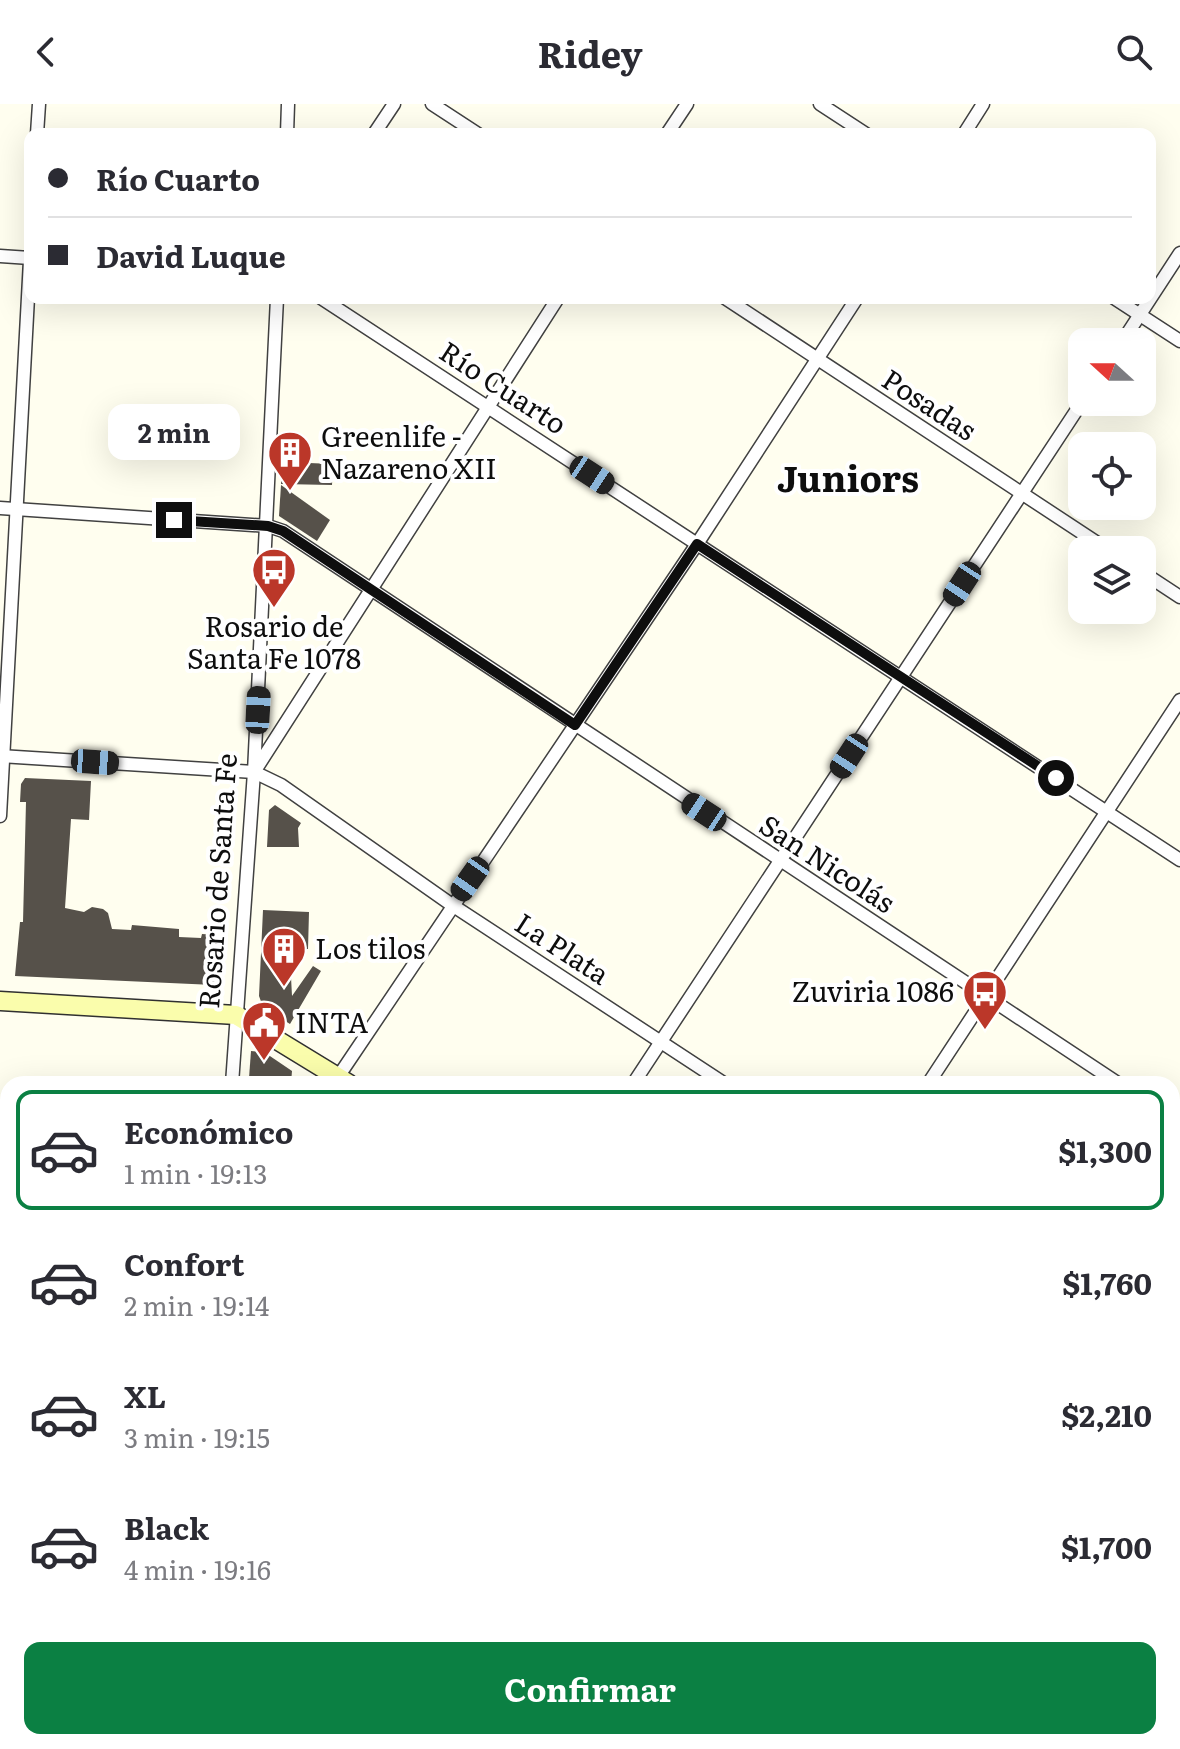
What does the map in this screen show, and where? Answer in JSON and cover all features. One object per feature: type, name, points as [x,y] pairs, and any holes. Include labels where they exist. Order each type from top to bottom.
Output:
[{"type":"street","points":[[37,128],[39,104]]},
{"type":"street","points":[[287,128],[288,104]]},
{"type":"street","points":[[378,128],[394,104]]},
{"type":"street","points":[[432,104],[469,128]]},
{"type":"street","points":[[671,128],[687,104]]},
{"type":"street","points":[[820,104],[857,128]]},
{"type":"street","points":[[968,128],[983,104]]},
{"type":"street","points":[[1156,289],[1180,253]]},
{"type":"street","points":[[0,256],[24,258]]},
{"type":"street","points":[[0,816],[27,304]]},
{"type":"street","name":"Rosario de Santa Fe","points":[[232,1076],[254,772],[277,304]]},
{"type":"street","name":"Río Cuarto","points":[[330,304],[1180,860]]},
{"type":"street","points":[[2,756],[254,772],[554,304]]},
{"type":"street","name":"Posadas","points":[[734,304],[1086,536]]},
{"type":"street","points":[[347,1076],[452,905],[697,544],[853,304]]},
{"type":"street","points":[[1123,304],[1180,341]]},
{"type":"street","points":[[1131,328],[1146,304]]},
{"type":"street","points":[[638,1076],[1073,416]]},
{"type":"street","points":[[0,508],[268,526]]},
{"type":"street","name":"San Nicolás","points":[[268,526],[283,531],[1107,1076]]},
{"type":"street","points":[[1156,581],[1180,597]]},
{"type":"street","points":[[933,1076],[1180,700]]},
{"type":"street","name":"La Plata","points":[[254,772],[281,785],[452,905],[713,1076]]},
{"type":"street","points":[[0,1001],[236,1015],[336,1076]]},
{"type":"building","points":[[283,446],[310,447],[309,463],[333,464],[332,485],[281,484]]},
{"type":"building","points":[[281,485],[330,520],[317,541],[279,516]]},
{"type":"building","points":[[25,778],[91,781],[89,820],[71,819],[65,908],[84,912],[92,907],[103,909],[108,913],[112,929],[131,930],[132,925],[179,929],[179,937],[218,935],[214,985],[15,976],[20,922],[23,922],[26,802],[20,802],[21,784]]},
{"type":"building","points":[[275,805],[301,823],[298,828],[299,847],[267,847],[269,810]]},
{"type":"building","points":[[263,910],[309,912],[308,949],[272,947],[290,958],[292,996],[313,966],[321,971],[290,1024],[263,1007],[259,996]]},
{"type":"building","name":"INTA","points":[[251,1051],[264,1052],[292,1071],[292,1076],[249,1076]]},
{"type":"place","name":"Greenlife - Nazareno XII","points":[[290,492]]},
{"type":"place","name":"Rosario de Santa Fe 1078","points":[[274,609]]},
{"type":"place","name":"Los tilos","points":[[284,988]]},
{"type":"place","name":"Zuviria 1086","points":[[985,1031]]},
{"type":"place","name":"INTA","points":[[264,1062]]},
{"type":"district","name":"Juniors","points":[[848,479]]},
{"type":"route","points":[[174,520],[268,526],[283,531],[575,725],[697,544],[1056,778]]}]
